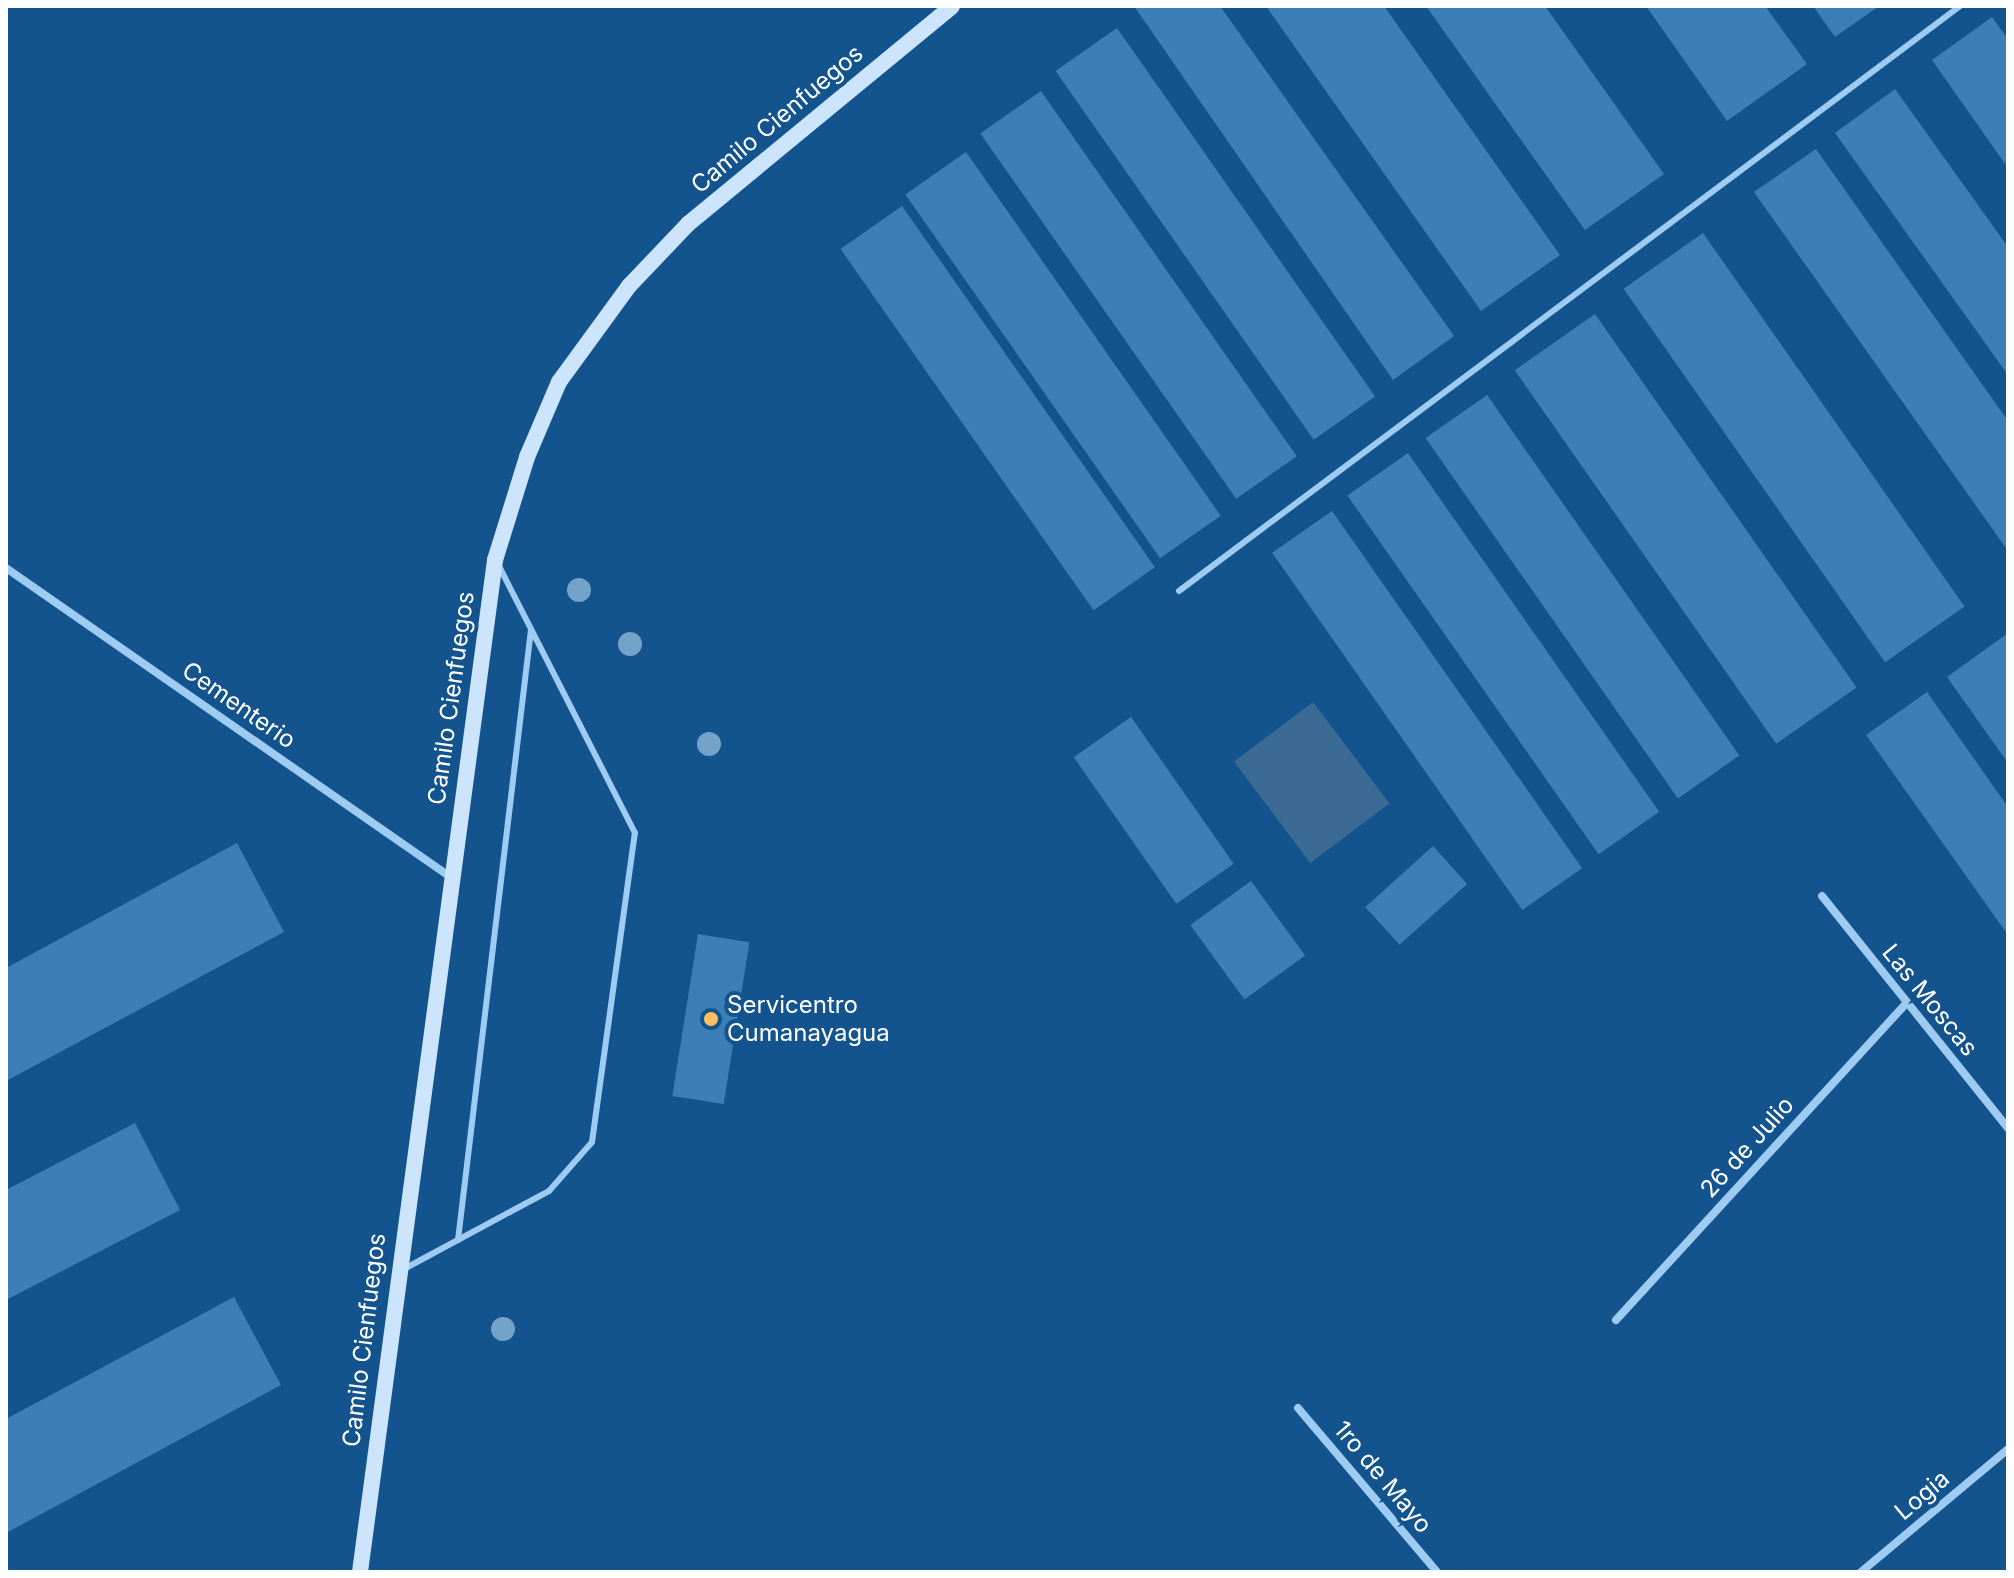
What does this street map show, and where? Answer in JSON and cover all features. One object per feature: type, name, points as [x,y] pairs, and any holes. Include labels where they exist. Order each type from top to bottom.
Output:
[{"type":"main road","name":"Camilo Cienfuegos","points":[[360,1572],[449,876],[495,560],[527,457],[559,382],[629,286],[688,224],[952,6]]},
{"type":"street","name":"Cementerio","points":[[6,568],[449,876]]},
{"type":"street","name":"Las Moscas","points":[[1822,896],[2008,1128]]},
{"type":"street","name":"26 de Julio","points":[[1616,1320],[1907,1002]]},
{"type":"street","name":"1ro de Mayo","points":[[1298,1408],[1437,1572]]},
{"type":"street","name":"Logia","points":[[1861,1572],[2008,1449]]},
{"type":"lane","points":[[1179,591],[1960,6]]},
{"type":"lane","points":[[396,1274],[549,1191],[592,1142],[635,833],[495,560]]},
{"type":"lane","points":[[458,1240],[531,630]]},
{"type":"water","points":[[1313,702],[1389,803],[1310,863],[1234,762]]},
{"type":"building","points":[[1134,6],[1220,6],[1454,336],[1393,380]]},
{"type":"building","points":[[1266,6],[1384,6],[1560,255],[1481,311]]},
{"type":"building","points":[[1426,6],[1545,6],[1664,174],[1585,230]]},
{"type":"building","points":[[1646,6],[1765,6],[1807,64],[1727,121]]},
{"type":"building","points":[[1813,6],[1879,6],[1835,37]]},
{"type":"building","points":[[1992,17],[2008,39],[2008,168],[1932,60]]},
{"type":"building","points":[[1117,28],[1375,397],[1314,440],[1056,71]]},
{"type":"building","points":[[1895,89],[2008,247],[2008,375],[1835,133]]},
{"type":"building","points":[[1041,91],[1297,456],[1236,499],[980,133]]},
{"type":"building","points":[[1816,149],[2008,421],[2008,551],[1754,192]]},
{"type":"building","points":[[966,152],[1221,516],[1160,558],[905,194]]},
{"type":"building","points":[[902,206],[1155,567],[1094,610],[841,249]]},
{"type":"building","points":[[1703,233],[1965,607],[1885,662],[1624,289]]},
{"type":"building","points":[[1595,314],[1857,688],[1776,744],[1515,370]]},
{"type":"building","points":[[1487,395],[1739,755],[1678,798],[1426,438]]},
{"type":"building","points":[[1408,453],[1659,812],[1599,854],[1347,495]]},
{"type":"building","points":[[1332,511],[1582,868],[1522,910],[1272,553]]},
{"type":"building","points":[[2008,633],[2008,763],[1947,677]]},
{"type":"building","points":[[1927,692],[2008,807],[2008,935],[1866,735]]},
{"type":"building","points":[[1131,717],[1234,864],[1176,904],[1074,757]]},
{"type":"building","points":[[237,843],[284,932],[6,1081],[6,968]]},
{"type":"building","points":[[1433,846],[1467,884],[1399,945],[1365,907]]},
{"type":"building","points":[[1251,881],[1305,955],[1244,1000],[1190,925]]},
{"type":"building","name":"Servicentro Cumanayagua","points":[[698,934],[749,942],[724,1104],[672,1096]]},
{"type":"building","points":[[135,1123],[180,1210],[6,1300],[6,1190]]},
{"type":"building","points":[[234,1297],[281,1385],[6,1533],[6,1419]]},
{"type":"place","name":"Servicentro Cumanayagua","points":[[711,1019]]}]
